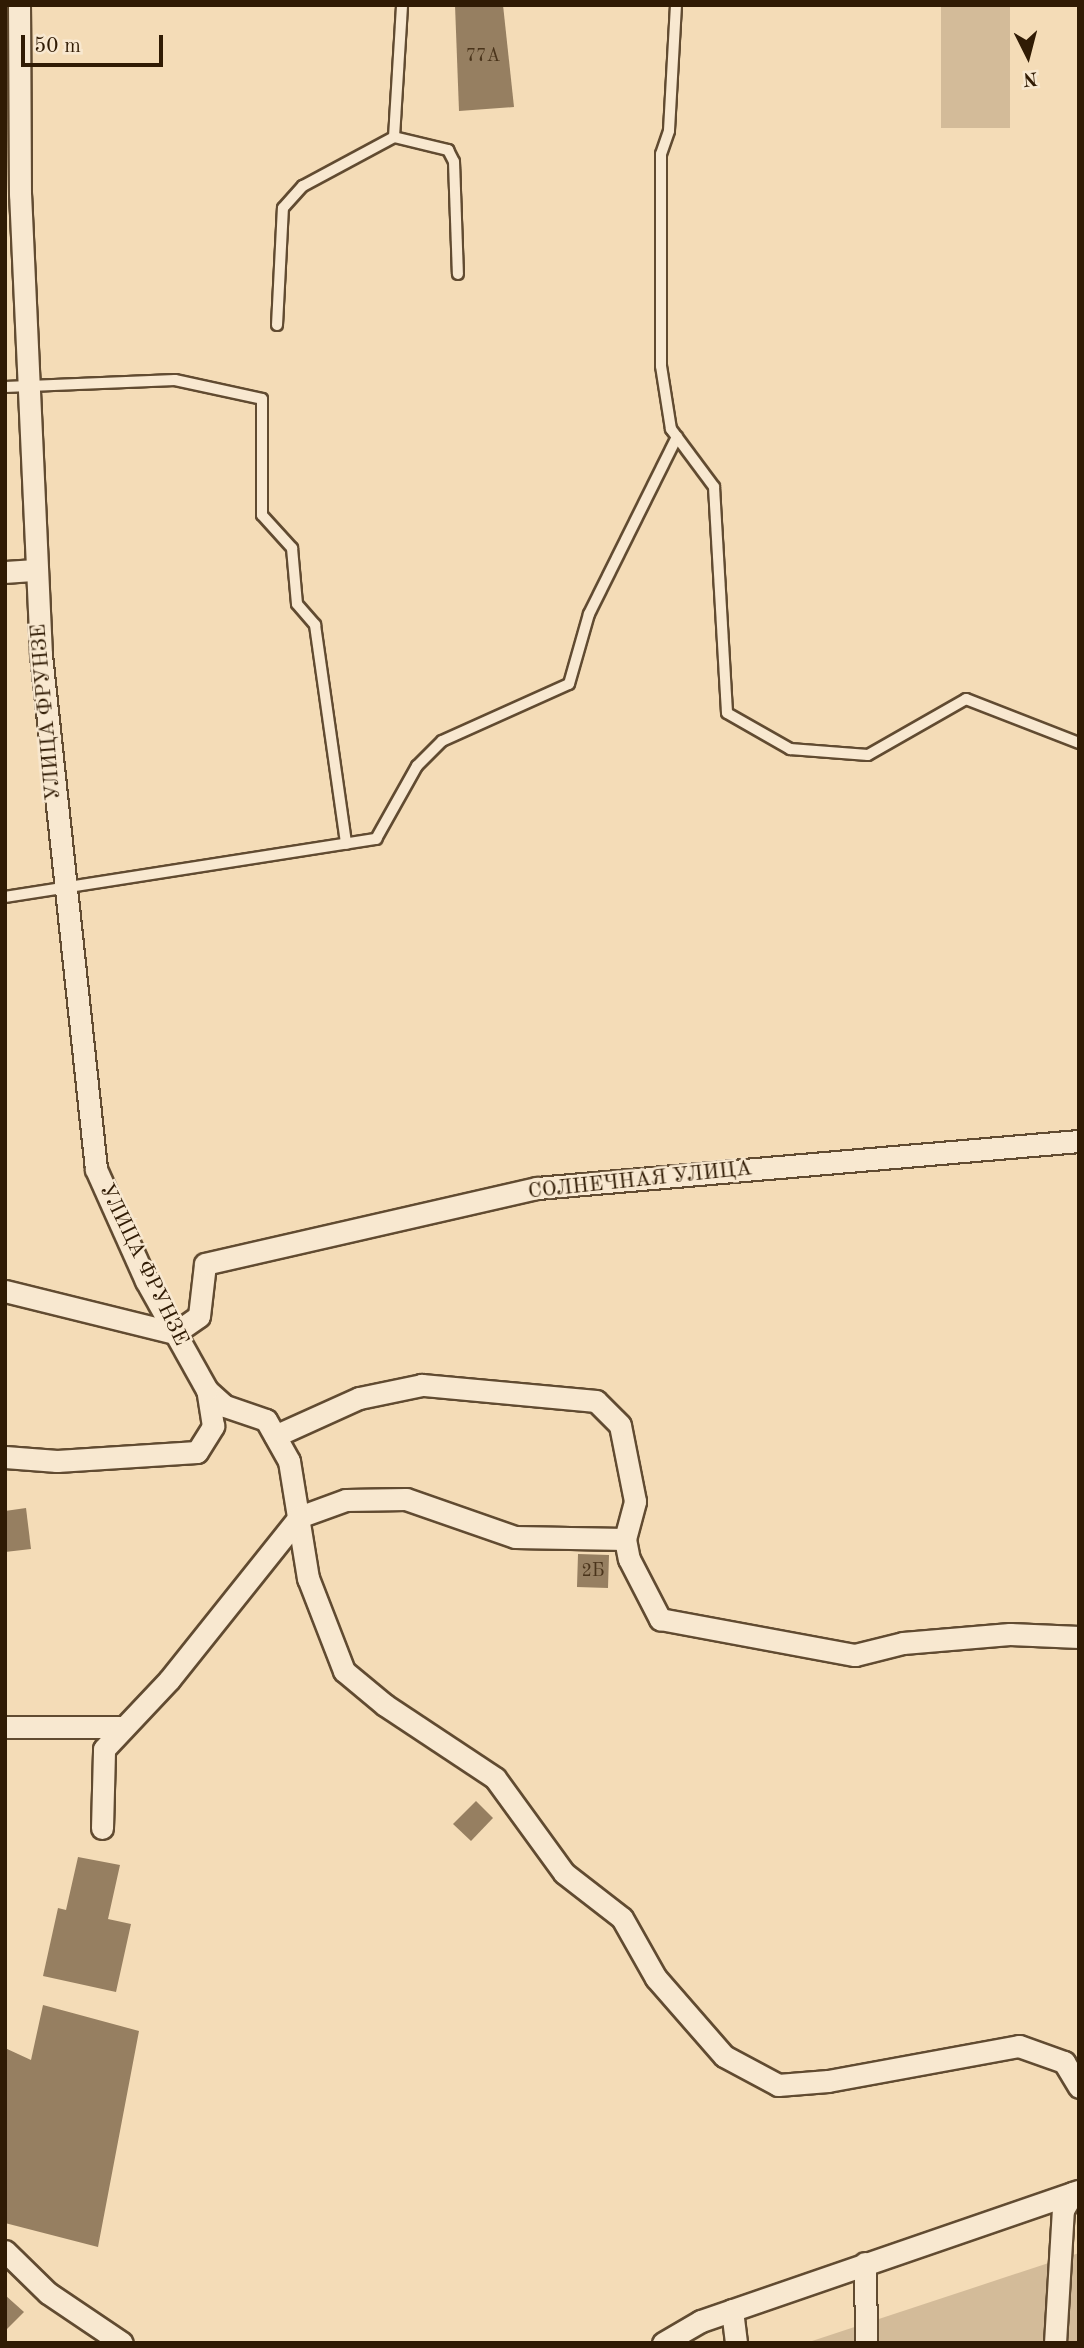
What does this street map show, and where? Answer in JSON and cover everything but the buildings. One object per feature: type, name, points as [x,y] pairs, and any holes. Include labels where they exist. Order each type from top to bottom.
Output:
[{"type":"street","name":"УЛИЦА ФРУНЗЕ","points":[[19,5],[27,387],[36,570],[63,888],[96,1169],[175,1332],[207,1390]]},
{"type":"street","points":[[5,572],[36,570]]},
{"type":"street","name":"СОЛНЕЧНАЯ УЛИЦА","points":[[175,1332],[199,1316],[205,1264],[537,1188],[1079,1141]]},
{"type":"street","points":[[5,1292],[175,1332]]},
{"type":"street","points":[[275,1436],[359,1398],[422,1385],[596,1401],[620,1424],[635,1501],[625,1539],[629,1559],[660,1619],[855,1655],[902,1643],[997,1635],[1079,1637]]},
{"type":"street","points":[[207,1390],[225,1406],[265,1420],[289,1461],[308,1578],[344,1671],[385,1705],[495,1778],[564,1873],[622,1918],[656,1978],[724,2056],[778,2085],[828,2081],[1019,2046],[1064,2062],[1079,2087]]},
{"type":"street","points":[[5,1457],[57,1461],[197,1452],[214,1426],[207,1390]]},
{"type":"street","points":[[102,1828],[104,1749],[169,1680],[299,1517],[346,1500],[406,1499],[515,1537],[625,1539]]},
{"type":"street","points":[[5,1727],[123,1727]]},
{"type":"street","points":[[663,2343],[732,2310],[1076,2192]]},
{"type":"street","points":[[1055,2343],[1063,2210],[1076,2192]]},
{"type":"street","points":[[5,2250],[48,2293],[122,2343]]},
{"type":"street","points":[[865,2263],[866,2343]]},
{"type":"street","points":[[732,2310],[736,2343]]},
{"type":"lane","points":[[394,137],[402,5]]},
{"type":"lane","points":[[676,5],[669,131],[661,154],[661,366],[671,429],[714,487],[727,713],[790,749],[868,755],[966,699],[1079,743]]},
{"type":"lane","points":[[277,325],[283,208],[303,186],[394,137],[449,150],[454,162],[458,274]]},
{"type":"lane","points":[[5,387],[176,380],[262,398],[262,515],[292,548],[297,604],[315,625],[346,844]]},
{"type":"lane","points":[[5,897],[376,839],[417,766],[442,741],[569,684],[589,614],[677,437]]},
{"type":"shaded area","points":[[941,5],[1010,5],[1010,128],[941,128]]},
{"type":"shaded area","points":[[1079,2253],[1079,2343],[806,2343]]}]
